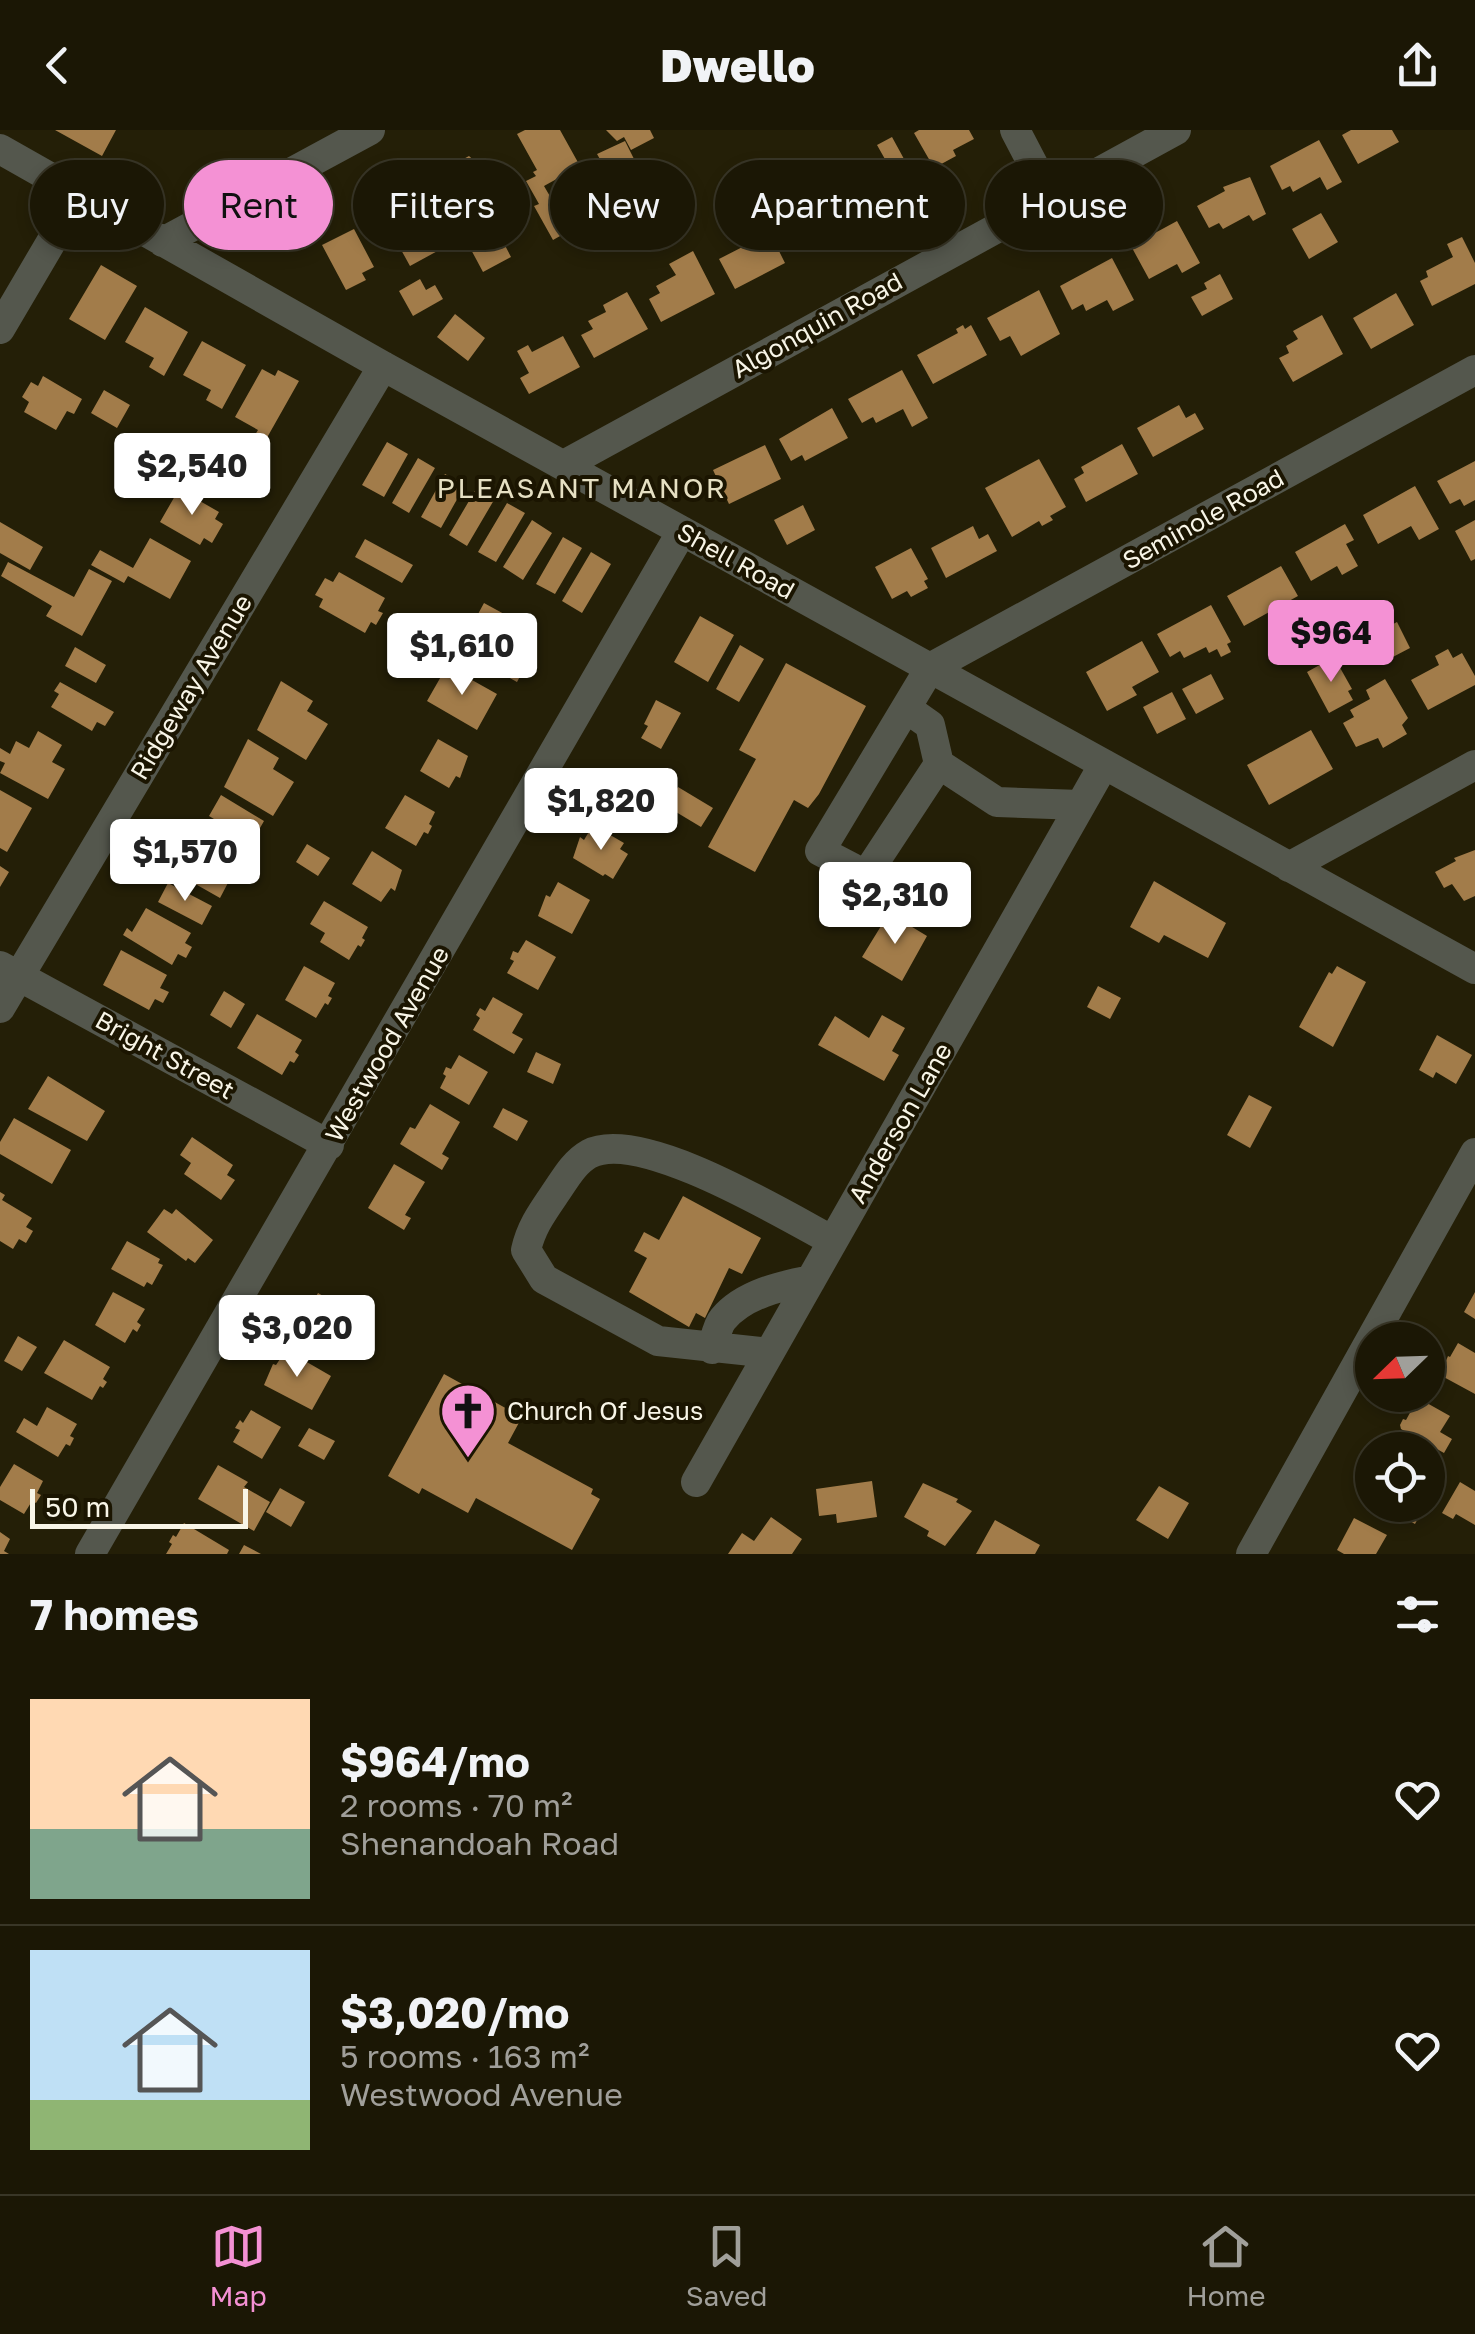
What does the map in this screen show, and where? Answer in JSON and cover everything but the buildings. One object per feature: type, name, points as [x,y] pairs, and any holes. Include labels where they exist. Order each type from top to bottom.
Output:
[{"type":"street","points":[[164,241],[370,130]]},
{"type":"street","points":[[1016,130],[1031,160]]},
{"type":"street","name":"Algonquin Road","points":[[1119,160],[1176,130]]},
{"type":"street","name":"Shell Road","points":[[0,149],[30,166]]},
{"type":"street","name":"Algonquin Road","points":[[564,465],[985,232]]},
{"type":"street","name":"Shell Road","points":[[164,243],[1475,969]]},
{"type":"street","points":[[0,328],[46,250]]},
{"type":"street","name":"Ridgeway Avenue","points":[[0,1008],[9,971],[383,366]]},
{"type":"street","name":"Seminole Road","points":[[930,668],[1475,370]]},
{"type":"street","name":"Westwood Avenue","points":[[90,1554],[682,532]]},
{"type":"street","points":[[930,668],[820,851],[866,876],[939,764]]},
{"type":"street","points":[[906,708],[930,724],[939,764],[998,802],[1080,805]]},
{"type":"street","name":"Anderson Lane","points":[[696,1482],[1104,764]]},
{"type":"street","points":[[1289,867],[1475,765]]},
{"type":"street","name":"Bright Street","points":[[9,971],[329,1145]]},
{"type":"street","points":[[770,1354],[658,1341],[544,1279],[526,1250],[531,1228],[575,1164],[590,1153],[612,1149],[702,1172],[833,1241]]},
{"type":"street","points":[[1250,1554],[1475,1152]]},
{"type":"street","points":[[712,1349],[720,1321],[735,1309],[777,1287],[811,1280]]},
{"type":"place","name":"Church Of Jesus","points":[[468,1460]]},
{"type":"district","name":"PLEASANT MANOR","points":[[582,488]]}]
